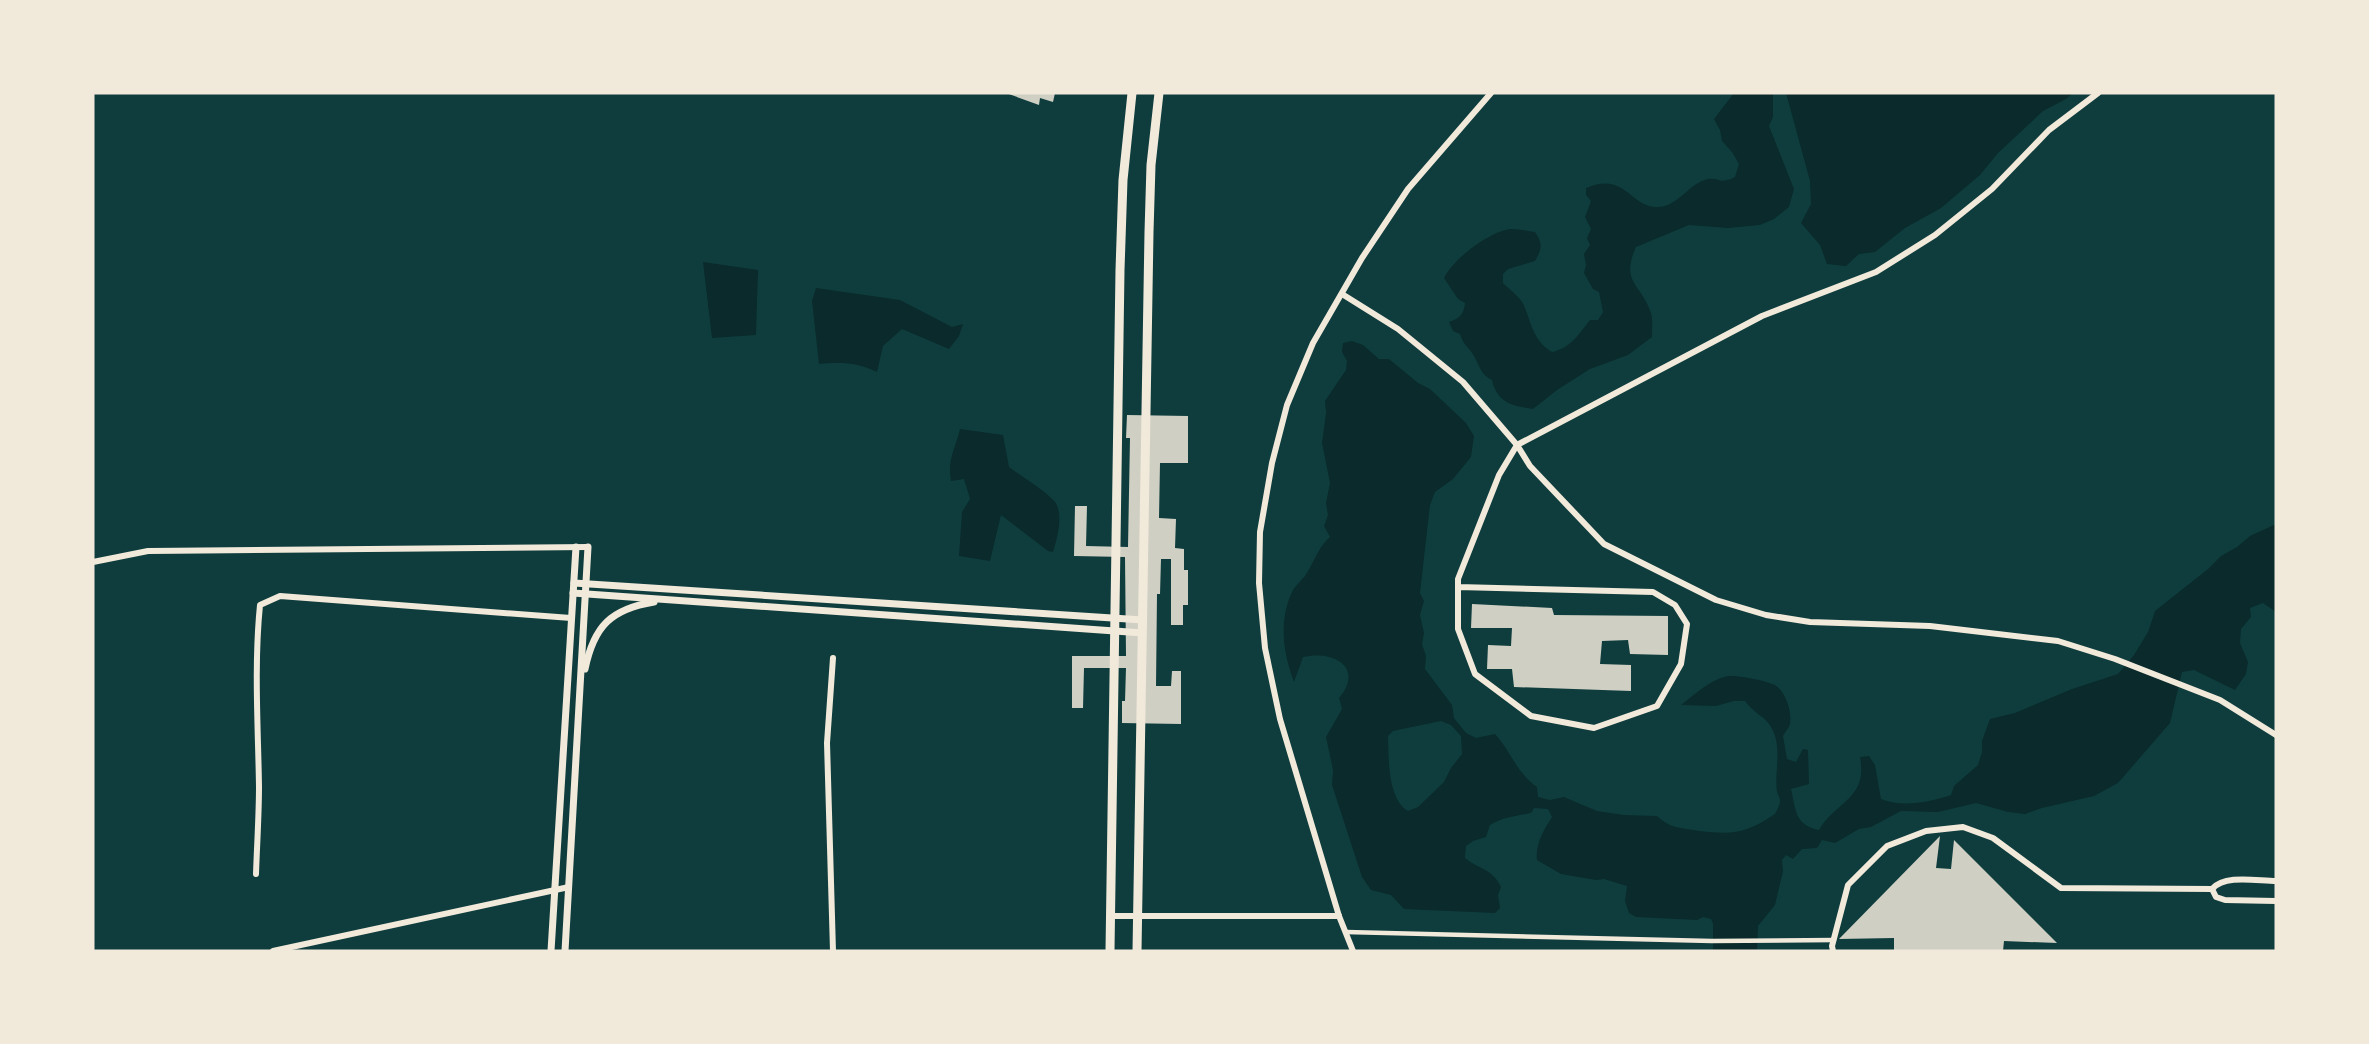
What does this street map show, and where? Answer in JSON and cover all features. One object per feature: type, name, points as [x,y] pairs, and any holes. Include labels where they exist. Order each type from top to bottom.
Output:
[{"type":"highway","points":[[1110,951],[1120,259],[1123,180],[1132,93]]},
{"type":"highway","points":[[1137,951],[1150,185],[1159,93]]},
{"type":"street","points":[[1353,951],[1339,916],[1280,719],[1265,648],[1259,583],[1260,532],[1272,463],[1287,405],[1313,343],[1362,258],[1408,189],[1491,93]]},
{"type":"street","points":[[1458,587],[1653,592],[1675,605],[1686,624],[1681,664],[1657,706],[1594,728],[1531,716],[1475,674],[1458,630],[1458,587],[1458,579],[1499,475],[1517,445],[1762,316],[1876,272],[1943,229],[1992,189],[2049,130],[2098,93]]},
{"type":"street","points":[[1342,294],[1398,329],[1463,382],[1517,445],[1530,466],[1604,544],[1716,600],[1766,615],[1810,622],[1930,626],[2058,641],[2115,659],[2220,700],[2276,735]]},
{"type":"street","points":[[551,951],[576,547]]},
{"type":"street","points":[[93,562],[142,551],[588,547],[565,951]]},
{"type":"street","points":[[574,583],[1143,620]]},
{"type":"street","points":[[573,593],[1143,633]]},
{"type":"street","points":[[256,874],[259,785],[256,739],[256,639],[260,605],[280,596],[571,618]]},
{"type":"street","points":[[580,692],[588,652],[601,627],[625,609],[668,600]]},
{"type":"street","points":[[832,951],[827,743],[833,658]]},
{"type":"street","points":[[1833,951],[1848,885],[1887,846],[1926,831],[1963,827],[1993,838],[2061,888],[2212,889],[2218,882],[2226,880],[2276,881]]},
{"type":"street","points":[[273,951],[568,887]]},
{"type":"street","points":[[2212,889],[2216,897],[2225,900],[2276,902]]},
{"type":"street","points":[[1110,916],[1339,916]]},
{"type":"street","points":[[1346,932],[1712,941],[1834,940]]},
{"type":"water","points":[[1734,93],[1773,93],[1773,117],[1769,126],[1794,189],[1789,207],[1774,219],[1760,225],[1728,228],[1689,225],[1636,247],[1630,268],[1631,276],[1651,313],[1652,337],[1628,355],[1590,369],[1533,409],[1507,402],[1498,394],[1492,380],[1483,372],[1460,334],[1453,331],[1449,322],[1461,315],[1465,303],[1458,299],[1444,278],[1449,271],[1473,247],[1493,235],[1511,229],[1535,232],[1541,246],[1535,261],[1508,269],[1503,274],[1503,283],[1521,301],[1534,333],[1541,343],[1552,352],[1564,347],[1574,340],[1590,320],[1598,320],[1603,312],[1599,292],[1593,289],[1584,273],[1586,265],[1584,254],[1590,245],[1587,238],[1591,229],[1585,217],[1591,201],[1586,195],[1586,188],[1611,184],[1649,206],[1659,207],[1673,202],[1701,181],[1712,179],[1723,181],[1735,177],[1739,164],[1722,141],[1720,130],[1714,119]]},
{"type":"water","points":[[1786,93],[2073,93],[2043,111],[1998,153],[1980,175],[1941,208],[1905,228],[1875,252],[1859,254],[1846,266],[1827,264],[1820,245],[1801,223],[1811,204],[1810,181]]},
{"type":"water","points":[[703,262],[758,270],[756,335],[712,338]]},
{"type":"water","points":[[816,288],[900,300],[952,327],[963,324],[959,336],[949,349],[902,329],[883,346],[877,372],[863,366],[849,364],[819,364],[812,301]]},
{"type":"water","points":[[1352,341],[1363,345],[1379,359],[1389,359],[1418,383],[1430,389],[1466,423],[1474,436],[1471,457],[1453,479],[1435,492],[1430,505],[1420,593],[1424,601],[1420,615],[1424,633],[1422,644],[1426,656],[1425,669],[1452,705],[1454,718],[1466,733],[1476,738],[1495,734],[1524,775],[1537,787],[1538,797],[1550,800],[1564,797],[1597,811],[1657,816],[1677,827],[1712,832],[1748,829],[1775,814],[1780,801],[1776,784],[1777,743],[1768,723],[1745,701],[1734,701],[1716,706],[1681,705],[1716,680],[1739,676],[1775,685],[1785,697],[1790,719],[1783,736],[1787,759],[1796,762],[1803,749],[1808,750],[1809,784],[1791,789],[1795,809],[1800,820],[1811,828],[1819,830],[1855,791],[1861,771],[1860,757],[1869,756],[1875,765],[1881,799],[1907,804],[1951,795],[1954,786],[1978,765],[1982,752],[1982,741],[1990,719],[2015,713],[2072,689],[2118,674],[2134,655],[2148,632],[2155,611],[2221,556],[2250,536],[2276,524],[2276,612],[2263,603],[2250,608],[2251,617],[2241,629],[2240,643],[2248,662],[2246,674],[2235,690],[2194,670],[2182,672],[2170,723],[2118,783],[2094,796],[2025,814],[1976,803],[1938,812],[1901,811],[1871,827],[1859,829],[1835,843],[1822,840],[1817,848],[1802,849],[1793,859],[1786,855],[1782,860],[1783,871],[1775,905],[1758,926],[1757,951],[1713,951],[1711,919],[1636,917],[1629,913],[1625,901],[1627,886],[1604,879],[1596,880],[1561,874],[1537,860],[1539,843],[1552,817],[1548,809],[1534,808],[1531,813],[1495,822],[1490,825],[1486,837],[1466,846],[1465,858],[1494,876],[1501,887],[1498,895],[1500,908],[1495,913],[1404,909],[1391,895],[1371,890],[1362,877],[1332,785],[1333,770],[1326,737],[1342,709],[1339,698],[1349,678],[1347,670],[1342,663],[1325,656],[1303,657],[1294,682],[1285,648],[1284,625],[1288,601],[1319,550],[1330,537],[1324,526],[1328,515],[1326,503],[1330,483],[1322,443],[1326,413],[1325,401],[1346,370],[1347,361],[1342,352],[1343,343]],"holes":[[[1441,721],[1451,725],[1461,736],[1462,754],[1444,782],[1418,807],[1408,811],[1396,797],[1390,777],[1388,736],[1393,731]]]},
{"type":"water","points":[[960,429],[1003,435],[1009,467],[1040,488],[1055,502],[1058,507],[1059,520],[1053,552],[1048,551],[1001,515],[990,561],[959,556],[962,512],[970,499],[964,479],[951,481],[951,460]]},
{"type":"building","points":[[1006,93],[1055,93],[1053,102],[1040,98],[1039,105]]},
{"type":"building","points":[[1127,415],[1188,416],[1188,463],[1160,463],[1159,518],[1176,519],[1175,548],[1184,549],[1184,570],[1188,570],[1188,605],[1183,605],[1183,625],[1171,625],[1171,559],[1161,559],[1160,594],[1157,594],[1156,686],[1171,686],[1172,671],[1181,671],[1181,724],[1122,723],[1126,668],[1084,668],[1083,708],[1072,708],[1072,656],[1126,656],[1125,557],[1074,556],[1075,506],[1087,506],[1086,546],[1128,547],[1130,438],[1126,438]]},
{"type":"building","points":[[1472,604],[1552,608],[1554,615],[1668,616],[1668,655],[1630,654],[1628,640],[1602,641],[1600,664],[1631,665],[1631,691],[1514,687],[1512,669],[1487,669],[1488,645],[1511,646],[1512,628],[1471,628]]},
{"type":"building","points":[[1940,836],[1936,868],[1951,869],[1954,840],[2057,943],[2004,941],[2003,951],[1894,951],[1894,938],[1839,939]]}]
